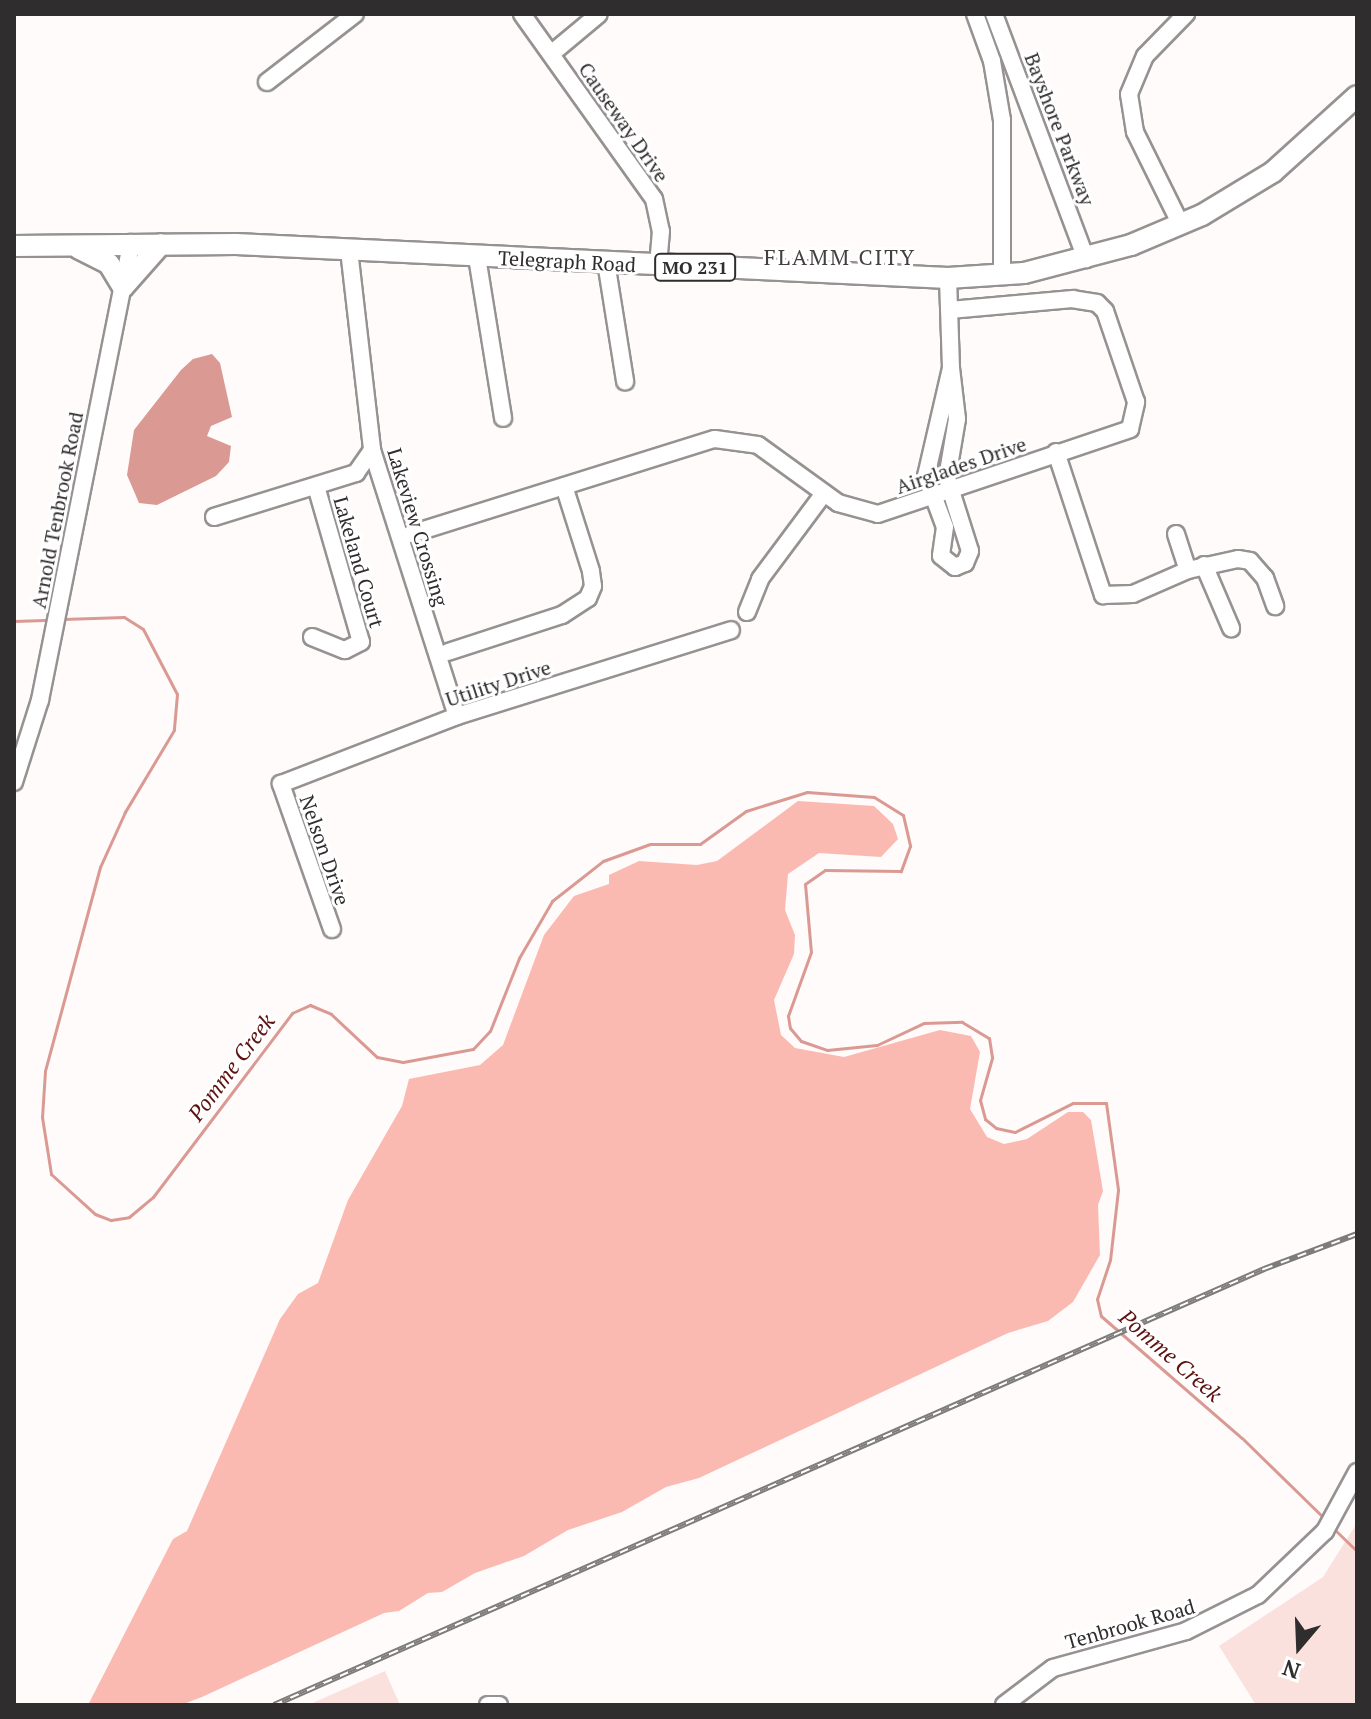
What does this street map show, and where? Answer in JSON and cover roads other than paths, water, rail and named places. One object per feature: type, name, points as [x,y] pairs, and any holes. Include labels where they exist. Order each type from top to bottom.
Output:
[{"type":"main road","name":"Telegraph Road","points":[[14,246],[131,243],[948,278],[1002,276],[1086,259],[1181,225],[1273,172],[1357,96]]},
{"type":"main road","points":[[62,243],[97,254],[118,273],[123,287],[161,244]]},
{"type":"street","points":[[267,82],[355,14]]},
{"type":"street","name":"Causeway Drive","points":[[522,14],[654,199],[661,231],[658,266]]},
{"type":"street","points":[[551,54],[599,14]]},
{"type":"street","name":"Bayshore Parkway","points":[[975,14],[992,61],[1002,120],[1002,276]]},
{"type":"street","name":"Bayshore Parkway","points":[[994,14],[1086,259]]},
{"type":"street","points":[[1181,225],[1135,132],[1129,94],[1145,56],[1186,14]]},
{"type":"street","name":"Arnold Tenbrook Road","points":[[14,782],[40,700],[131,243]]},
{"type":"street","name":"Lakeview Crossing","points":[[349,250],[372,450],[457,716]]},
{"type":"street","points":[[477,257],[503,418]]},
{"type":"street","points":[[606,262],[625,381]]},
{"type":"street","points":[[948,278],[951,368],[957,419],[946,467],[970,551],[960,566],[949,566],[941,556],[945,527],[926,476],[951,368]]},
{"type":"street","name":"Airglades Drive","points":[[411,534],[715,439],[758,445],[851,510],[878,514],[953,492],[1056,452],[1130,429],[1136,402],[1105,311],[1097,303],[1073,299],[949,310]]},
{"type":"street","points":[[214,517],[356,473],[372,450]]},
{"type":"street","points":[[1056,452],[1103,595],[1133,594],[1202,565],[1250,561],[1265,578],[1275,606]]},
{"type":"street","name":"Lakeland Court","points":[[312,637],[345,650],[361,642],[316,486]]},
{"type":"street","points":[[448,652],[570,612],[588,598],[593,586],[591,571],[564,486]]},
{"type":"street","points":[[747,612],[760,579],[824,493]]},
{"type":"street","points":[[1176,534],[1202,565],[1231,628]]},
{"type":"street","name":"Utility Drive","points":[[281,784],[457,716],[731,630]]},
{"type":"street","name":"Nelson Drive","points":[[281,784],[332,929]]},
{"type":"street","name":"Tenbrook Road","points":[[1004,1705],[1053,1668],[1186,1631],[1251,1600],[1317,1541],[1357,1472]]},
{"type":"street","points":[[488,1705],[499,1705]]},
{"type":"waterway","name":"Pomme Creek","points":[[63,619],[124,617],[143,629],[177,694],[174,730],[125,812],[100,867],[45,1071],[42,1117],[51,1174],[95,1214],[111,1220],[129,1217],[153,1197],[292,1013],[310,1005],[331,1014],[377,1057],[403,1062],[473,1049],[490,1031],[519,958],[552,901],[603,861],[650,844],[700,844],[746,811],[807,792],[874,797],[903,815],[910,846],[901,871],[825,870],[805,884],[811,952],[788,1016],[790,1028],[801,1041],[827,1050],[877,1045],[924,1023],[962,1022],[989,1038],[992,1058],[980,1100],[985,1119],[996,1128],[1015,1132],[1073,1103],[1106,1103],[1118,1190],[1110,1260],[1097,1299],[1101,1316],[1242,1438],[1326,1520]]},
{"type":"waterway","name":"Pomme Creek","points":[[14,621],[52,620]]},
{"type":"waterway","name":"Pomme Creek","points":[[1334,1529],[1357,1551]]},
{"type":"railway","points":[[274,1705],[1264,1269],[1357,1234]]},
{"type":"district","name":"FLAMM CITY","points":[[840,257]]}]
